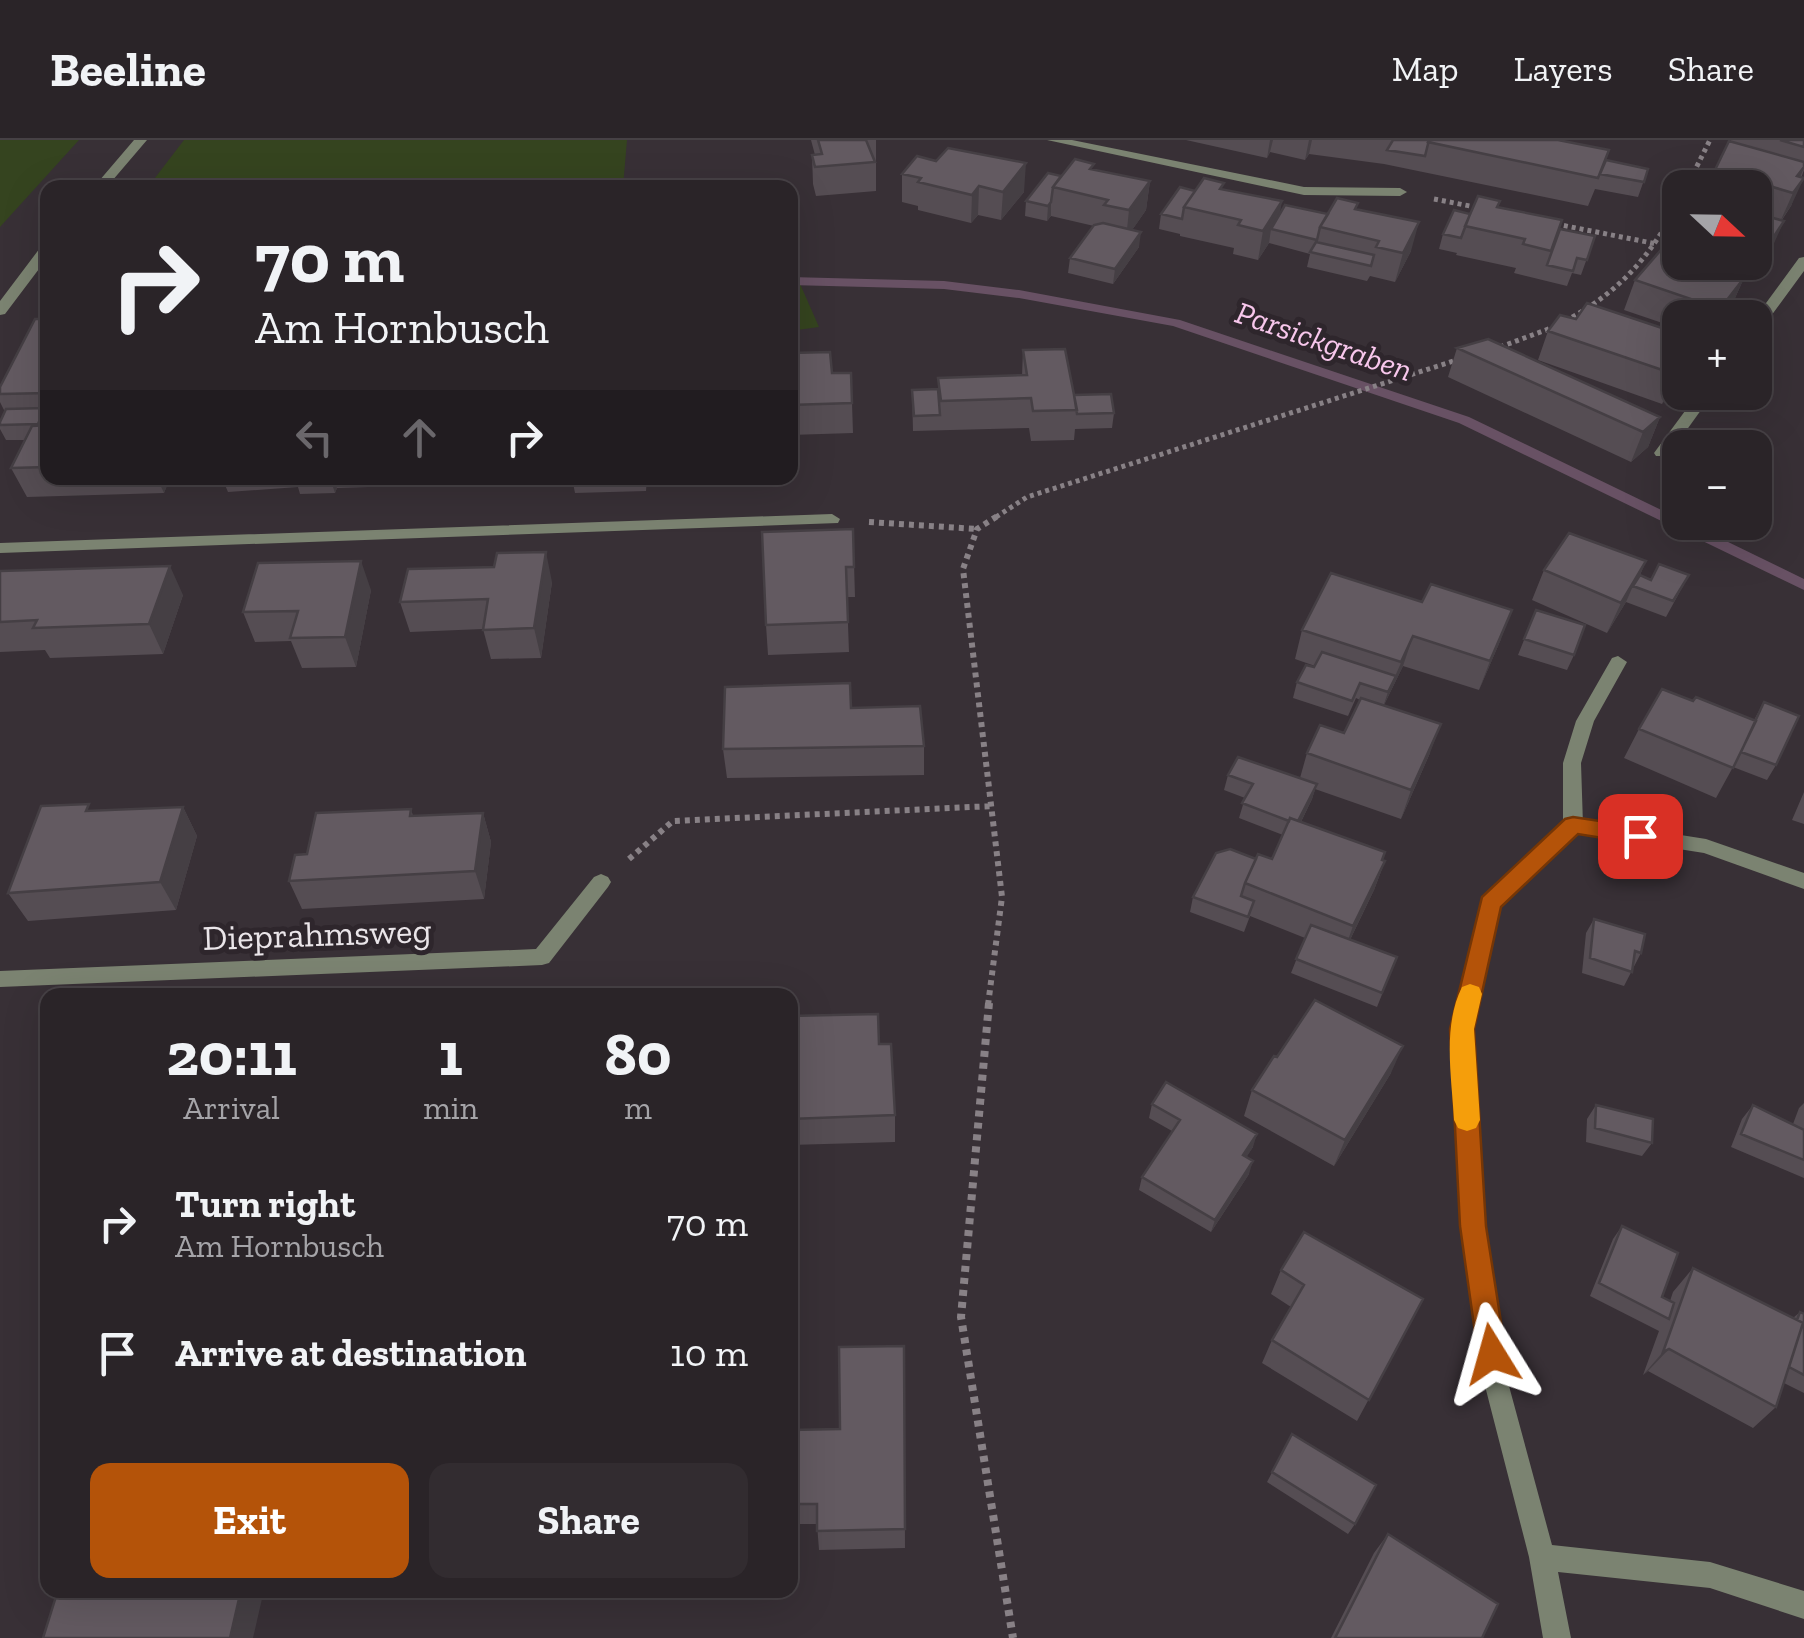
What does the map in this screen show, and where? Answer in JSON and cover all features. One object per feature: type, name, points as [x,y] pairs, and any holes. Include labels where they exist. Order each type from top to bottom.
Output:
[{"type":"street","points":[[106,180],[140,140]]},
{"type":"street","points":[[1053,140],[1304,190],[1400,192]]},
{"type":"street","points":[[0,311],[40,257]]},
{"type":"street","points":[[1772,305],[1804,261]]},
{"type":"street","points":[[0,548],[832,519]]},
{"type":"street","points":[[1557,1638],[1542,1557],[1496,1386],[1473,1226],[1462,1029],[1490,904],[1573,825],[1572,762],[1585,721],[1618,662]]},
{"type":"street","points":[[1573,825],[1706,846],[1804,881]]},
{"type":"street","name":"Dieprahmsweg","points":[[0,979],[542,957],[600,882]]},
{"type":"street","points":[[1542,1557],[1710,1575],[1804,1605]]},
{"type":"path","points":[[1695,170],[1710,140]]},
{"type":"path","points":[[1400,192],[1493,211]]},
{"type":"path","points":[[1548,222],[1658,244]]},
{"type":"path","points":[[1493,350],[1528,340],[1607,301],[1662,236]]},
{"type":"path","points":[[1013,1638],[961,1318],[984,1040],[1002,897],[962,568],[977,529],[1027,497],[1309,404],[1476,354]]},
{"type":"path","points":[[832,519],[977,529]]},
{"type":"path","points":[[600,882],[673,821],[993,806]]},
{"type":"green space","points":[[0,140],[79,140],[40,180],[0,227]]},
{"type":"green space","points":[[184,140],[627,140],[624,180],[153,180]]},
{"type":"green space","points":[[798,279],[819,327],[798,330]]},
{"type":"building","points":[[818,140],[866,140],[875,162],[815,167],[812,155],[822,154]]},
{"type":"building","points":[[1393,140],[1429,140],[1425,156],[1387,150]]},
{"type":"building","points":[[1429,140],[1558,140],[1609,150],[1598,178]]},
{"type":"building","points":[[1780,140],[1804,140],[1804,147]]},
{"type":"building","points":[[1729,141],[1804,162],[1797,176],[1804,178],[1793,193],[1772,187],[1772,170],[1715,170]]},
{"type":"building","points":[[948,148],[1026,163],[1003,192],[979,186],[972,195],[918,182],[921,178],[902,174],[917,156],[936,161]]},
{"type":"building","points":[[1075,159],[1094,164],[1090,169],[1150,181],[1129,210],[1104,205],[1108,200],[1053,187]]},
{"type":"building","points":[[1606,160],[1648,169],[1644,182],[1600,174]]},
{"type":"building","points":[[1048,173],[1061,176],[1048,206],[1026,201]]},
{"type":"building","points":[[1204,178],[1224,183],[1220,189],[1282,201],[1263,231],[1238,225],[1241,220],[1184,207]]},
{"type":"building","points":[[1180,187],[1195,191],[1184,207],[1182,219],[1161,214]]},
{"type":"building","points":[[1478,196],[1500,201],[1497,207],[1562,220],[1551,251],[1523,244],[1525,239],[1465,226]]},
{"type":"building","points":[[1337,198],[1358,203],[1355,209],[1419,222],[1403,253],[1376,247],[1379,241],[1320,227]]},
{"type":"building","points":[[1285,205],[1328,214],[1317,240],[1271,229]]},
{"type":"building","points":[[1454,210],[1470,214],[1461,238],[1443,234]]},
{"type":"building","points":[[1772,218],[1784,221],[1772,239]]},
{"type":"building","points":[[1103,223],[1141,232],[1115,269],[1070,258],[1094,225]]},
{"type":"building","points":[[1560,229],[1595,236],[1587,260],[1577,258],[1573,271],[1547,265]]},
{"type":"building","points":[[1316,242],[1374,255],[1371,266],[1310,252]]},
{"type":"building","points":[[1660,251],[1662,280],[1742,280],[1727,300],[1694,300],[1635,280]]},
{"type":"building","points":[[1587,303],[1662,328],[1662,370],[1548,331],[1560,315],[1576,319]]},
{"type":"building","points":[[35,319],[40,319],[40,393],[0,394]]},
{"type":"building","points":[[1488,339],[1660,417],[1643,432],[1457,348]]},
{"type":"building","points":[[1065,349],[1077,410],[1033,411],[1031,398],[941,401],[938,378],[1027,375],[1023,350]]},
{"type":"building","points":[[830,352],[832,373],[851,373],[852,403],[798,405],[798,353]]},
{"type":"building","points":[[938,389],[940,415],[914,416],[912,390]]},
{"type":"building","points":[[1111,394],[1114,413],[1077,414],[1074,395]]},
{"type":"building","points":[[40,408],[40,419],[38,424],[0,425],[6,409]]},
{"type":"building","points":[[32,426],[40,426],[40,467],[11,468]]},
{"type":"building","points":[[853,529],[854,567],[846,567],[848,622],[766,625],[762,532]]},
{"type":"building","points":[[1569,533],[1646,561],[1621,603],[1544,570]]},
{"type":"building","points":[[546,552],[534,628],[483,630],[488,599],[400,602],[408,569],[494,567],[497,553]]},
{"type":"building","points":[[361,561],[345,637],[290,638],[298,611],[243,612],[258,563]]},
{"type":"building","points":[[1659,564],[1689,575],[1673,601],[1633,586],[1640,575],[1651,580]]},
{"type":"building","points":[[170,566],[149,624],[33,628],[37,620],[0,622],[0,571]]},
{"type":"building","points":[[1331,573],[1422,602],[1431,584],[1512,610],[1490,661],[1413,636],[1401,662],[1302,630]]},
{"type":"building","points":[[1536,610],[1585,625],[1574,655],[1524,639]]},
{"type":"building","points":[[1322,652],[1396,676],[1388,692],[1360,683],[1352,701],[1297,682],[1306,665],[1314,667]]},
{"type":"building","points":[[850,683],[851,708],[920,706],[924,746],[723,749],[725,687]]},
{"type":"building","points":[[1662,689],[1693,701],[1696,697],[1756,721],[1733,768],[1639,729]]},
{"type":"building","points":[[1361,698],[1441,724],[1411,790],[1307,753],[1320,725],[1344,733]]},
{"type":"building","points":[[1764,702],[1799,716],[1776,765],[1741,752]]},
{"type":"building","points":[[1238,757],[1317,784],[1298,821],[1242,803],[1253,784],[1228,775]]},
{"type":"building","points":[[89,804],[86,811],[183,807],[160,882],[8,893],[41,806]]},
{"type":"building","points":[[411,809],[410,816],[483,813],[475,871],[289,881],[295,855],[307,854],[316,813]]},
{"type":"building","points":[[1290,818],[1385,852],[1385,861],[1353,926],[1245,883],[1258,854],[1272,859]]},
{"type":"building","points":[[1230,849],[1256,859],[1241,896],[1254,901],[1248,917],[1193,897],[1216,853]]},
{"type":"building","points":[[1594,919],[1645,934],[1641,953],[1635,951],[1632,972],[1590,958]]},
{"type":"building","points":[[1311,925],[1397,957],[1382,993],[1296,959]]},
{"type":"building","points":[[1315,1000],[1403,1046],[1345,1140],[1252,1090]]},
{"type":"building","points":[[878,1014],[879,1044],[891,1044],[895,1115],[798,1119],[798,1016]]},
{"type":"building","points":[[1166,1082],[1257,1134],[1243,1155],[1253,1161],[1215,1220],[1142,1177],[1180,1120],[1152,1104]]},
{"type":"building","points":[[1596,1105],[1653,1119],[1652,1143],[1595,1128]]},
{"type":"building","points":[[1753,1105],[1804,1130],[1804,1160],[1741,1134]]},
{"type":"building","points":[[1622,1226],[1678,1253],[1662,1297],[1674,1303],[1669,1319],[1599,1283]]},
{"type":"building","points":[[1304,1232],[1423,1299],[1369,1400],[1272,1340],[1304,1285],[1281,1270]]},
{"type":"building","points":[[1693,1268],[1803,1323],[1776,1407],[1669,1349],[1663,1352]]},
{"type":"building","points":[[1800,1312],[1804,1314],[1804,1375],[1789,1367],[1803,1323],[1797,1320]]},
{"type":"building","points":[[904,1346],[905,1529],[817,1531],[817,1504],[798,1504],[798,1430],[840,1429],[839,1347]]},
{"type":"building","points":[[1292,1434],[1376,1485],[1355,1524],[1272,1472]]},
{"type":"building","points":[[1388,1534],[1498,1604],[1482,1638],[1335,1638]]},
{"type":"building","points":[[56,1598],[239,1598],[230,1638],[43,1638]]},
{"type":"waterway","name":"Parsickgraben","points":[[798,281],[944,285],[1019,294],[1176,323],[1464,420],[1804,585]]},
{"type":"slow traffic","points":[[1467,1120],[1462,1029],[1470,994]]},
{"type":"route","points":[[1492,1354],[1473,1226],[1462,1029],[1490,904],[1573,825],[1640,836]]}]
